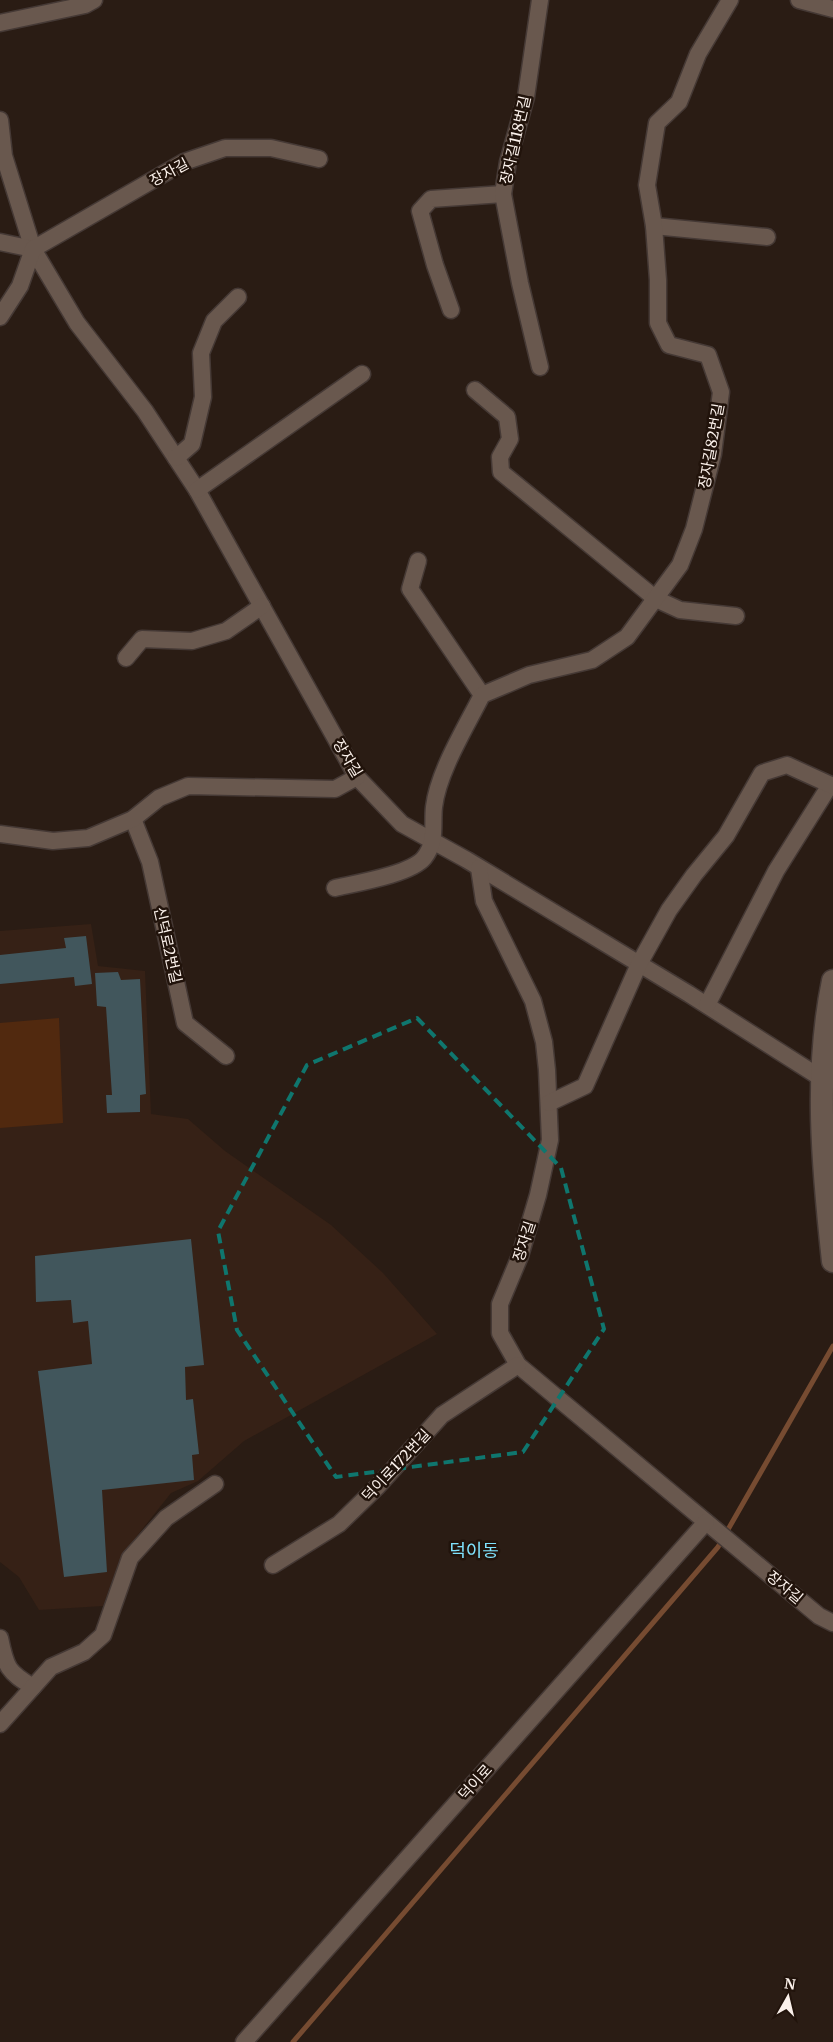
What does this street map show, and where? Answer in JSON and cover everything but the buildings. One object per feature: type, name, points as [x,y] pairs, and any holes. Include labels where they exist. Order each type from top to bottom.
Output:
[{"type":"street","points":[[0,23],[85,5],[94,0]]},
{"type":"street","name":"장자길118번길","points":[[540,0],[526,97],[508,162],[503,194],[520,283],[540,367]]},
{"type":"street","name":"장자길82번길","points":[[482,695],[529,675],[592,660],[627,637],[680,565],[694,529],[712,454],[721,392],[708,355],[669,345],[658,323],[658,280],[654,226],[647,185],[657,123],[679,102],[698,54],[730,0]]},
{"type":"street","points":[[799,0],[833,9]]},
{"type":"street","name":"장자길","points":[[0,120],[4,156],[34,249],[77,323],[146,411],[197,490],[357,777],[402,824],[434,840],[640,964],[827,1082]]},
{"type":"street","name":"장자길","points":[[34,249],[184,162],[225,148],[271,148],[319,158]]},
{"type":"street","points":[[451,310],[435,265],[420,211],[431,199],[503,194]]},
{"type":"street","points":[[654,226],[767,237]]},
{"type":"street","points":[[0,242],[34,249],[20,286],[0,317]]},
{"type":"street","points":[[176,458],[192,444],[203,397],[201,353],[214,321],[238,297]]},
{"type":"street","points":[[197,490],[362,374]]},
{"type":"street","points":[[476,390],[507,418],[510,439],[500,457],[501,472],[656,599],[680,610],[736,616]]},
{"type":"street","points":[[335,888],[402,872],[424,859],[434,840],[434,806],[444,772],[482,695],[410,589],[418,561]]},
{"type":"street","points":[[126,658],[142,639],[192,641],[226,630],[262,606]]},
{"type":"street","points":[[550,1103],[585,1086],[640,964],[669,910],[694,874],[726,836],[762,773],[787,765],[832,785],[776,871],[707,1005]]},
{"type":"street","points":[[0,834],[52,840],[88,838],[133,819],[159,798],[188,786],[335,789],[357,777]]},
{"type":"street","name":"신덕로2번길","points":[[133,819],[150,862],[185,1023],[226,1056]]},
{"type":"street","name":"장자길","points":[[479,868],[484,902],[533,1001],[544,1042],[550,1103],[550,1140],[538,1195],[520,1256],[500,1304],[500,1333],[518,1365],[819,1616],[833,1623]]},
{"type":"street","points":[[833,981],[828,1005],[826,1198],[833,1261]]},
{"type":"street","name":"덕이로172번길","points":[[273,1565],[339,1524],[378,1486],[442,1415],[518,1365]]},
{"type":"street","points":[[0,1724],[51,1667],[84,1652],[103,1635],[130,1558],[166,1518],[215,1484]]},
{"type":"street","name":"덕이로","points":[[244,2042],[711,1525]]},
{"type":"street","points":[[0,1638],[3,1656],[12,1675],[33,1687]]},
{"type":"highlighted area","points":[[417,1018],[561,1168],[604,1329],[523,1452],[336,1477],[237,1330],[218,1231],[307,1065]]},
{"type":"shaded area","points":[[91,924],[98,966],[145,971],[151,1114],[188,1119],[225,1151],[331,1225],[383,1273],[437,1334],[244,1441],[198,1481],[171,1493],[121,1556],[103,1606],[39,1610],[19,1577],[0,1562],[0,931]]},
{"type":"shaded area","points":[[59,1018],[63,1123],[0,1128],[0,1023]]},
{"type":"waterway","points":[[293,2042],[718,1547],[833,1346]]},
{"type":"district","name":"덕이동","points":[[474,1550]]}]
